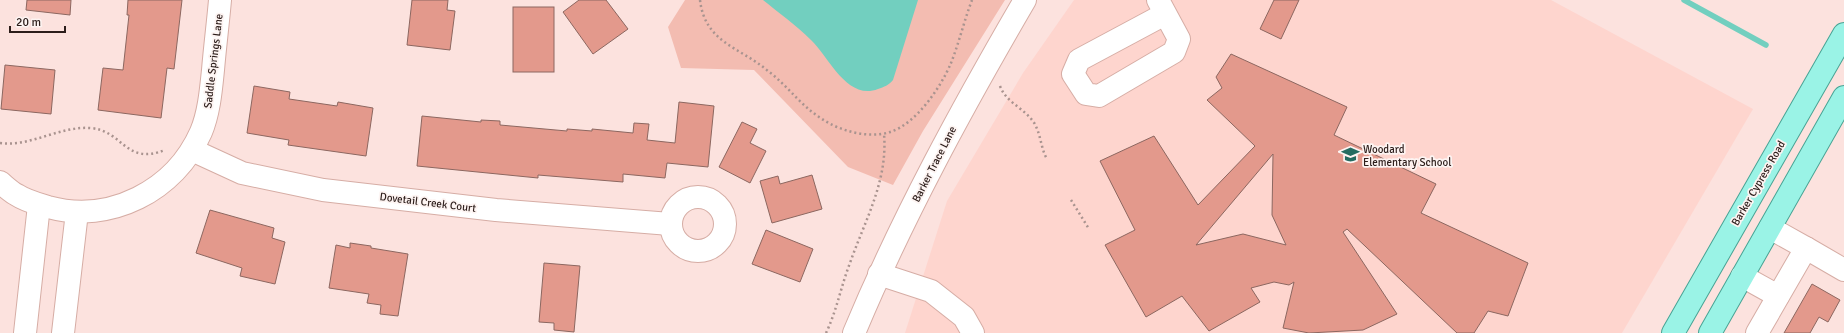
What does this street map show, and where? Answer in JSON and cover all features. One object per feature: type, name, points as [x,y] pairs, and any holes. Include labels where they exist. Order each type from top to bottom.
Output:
[{"type":"main road","name":"Barker Cypress Road","points":[[1673,333],[1844,34]]},
{"type":"main road","points":[[1710,333],[1844,97]]},
{"type":"street","name":"Saddle Springs Lane","points":[[0,182],[18,196],[39,205],[59,210],[77,212],[104,211],[130,203],[158,187],[178,169],[192,150],[202,132],[207,114],[220,0]]},
{"type":"street","name":"Barker Trace Lane","points":[[854,333],[879,274],[965,102],[1025,0]]},
{"type":"street","points":[[1162,7],[1179,40],[1174,52],[1099,96],[1086,94],[1073,74],[1079,60],[1162,7]]},
{"type":"street","name":"Dovetail Creek Court","points":[[192,150],[242,173],[324,190],[496,210],[670,224]]},
{"type":"street","points":[[25,333],[39,205]]},
{"type":"street","points":[[63,333],[77,212]]},
{"type":"street","points":[[1770,228],[1844,270]]},
{"type":"street","points":[[1757,333],[1806,248]]},
{"type":"street","points":[[879,274],[931,291],[964,317],[973,333]]},
{"type":"street","points":[[1742,276],[1778,296]]},
{"type":"path","points":[[700,0],[704,19],[719,40],[768,70],[808,110],[824,120],[850,131],[865,134],[884,134],[898,129],[913,117],[926,103],[939,85],[957,49],[972,0]]},
{"type":"path","points":[[1000,86],[1007,99],[1034,122],[1040,146],[1047,159]]},
{"type":"path","points":[[0,143],[17,143],[61,131],[90,128],[107,133],[125,147],[142,155],[153,155],[170,146]]},
{"type":"path","points":[[826,333],[836,310],[848,267],[865,228],[878,189],[885,159],[884,134]]},
{"type":"path","points":[[1071,200],[1089,229]]},
{"type":"shaded area","points":[[685,0],[1005,0],[923,131],[893,185],[848,167],[754,70],[681,68],[668,27]]},
{"type":"shaded area","name":"Woodard Elementary School","points":[[1074,0],[1551,0],[1753,109],[1622,333],[905,333],[947,201],[1023,73]]},
{"type":"water","points":[[763,0],[918,0],[893,80],[888,85],[867,91],[857,89],[848,83],[811,40]]},
{"type":"building","points":[[27,0],[71,0],[70,15],[26,10]]},
{"type":"building","points":[[128,0],[182,0],[174,69],[167,68],[161,118],[98,110],[103,68],[123,70],[129,15],[127,15]]},
{"type":"building","points":[[412,0],[448,0],[447,10],[455,11],[450,50],[407,45]]},
{"type":"building","points":[[579,0],[606,0],[628,29],[593,54],[563,12]]},
{"type":"building","points":[[1274,0],[1299,0],[1281,39],[1260,29]]},
{"type":"building","points":[[513,7],[554,7],[554,72],[513,72]]},
{"type":"building","points":[[1231,54],[1347,107],[1334,135],[1436,184],[1421,213],[1528,263],[1508,316],[1488,311],[1474,333],[1457,333],[1347,229],[1343,232],[1397,314],[1363,330],[1309,333],[1283,328],[1294,282],[1289,285],[1274,282],[1251,288],[1260,302],[1209,331],[1182,296],[1146,317],[1105,245],[1135,230],[1100,161],[1154,136],[1198,205],[1255,146],[1207,100],[1222,88],[1216,77]],"holes":[[[1273,154],[1272,215],[1286,245],[1243,234],[1196,245]]]},
{"type":"building","points":[[5,65],[55,70],[51,114],[1,109]]},
{"type":"building","points":[[254,86],[290,92],[289,99],[337,106],[338,102],[373,108],[366,156],[288,145],[289,140],[247,133]]},
{"type":"building","points":[[679,102],[714,106],[708,167],[667,163],[665,178],[623,174],[623,182],[538,175],[538,178],[417,166],[422,116],[481,122],[481,120],[500,121],[500,125],[567,131],[567,129],[592,131],[592,129],[633,133],[634,123],[649,124],[647,140],[675,143]]},
{"type":"building","points":[[742,122],[757,129],[750,143],[766,151],[750,183],[719,167]]},
{"type":"building","points":[[812,175],[822,209],[772,223],[760,181],[778,176],[780,184]]},
{"type":"building","points":[[210,210],[274,228],[272,238],[285,242],[275,284],[240,276],[242,268],[196,253]]},
{"type":"building","points":[[766,230],[813,249],[800,282],[752,264]]},
{"type":"building","points":[[350,243],[408,254],[398,316],[380,314],[381,305],[367,303],[369,294],[329,288],[336,245],[350,248]]},
{"type":"building","points":[[544,263],[580,266],[574,332],[554,330],[554,323],[539,322]]},
{"type":"building","points":[[1812,284],[1840,300],[1828,322],[1819,317],[1810,333],[1784,333]]},
{"type":"waterway","points":[[1684,0],[1766,45]]},
{"type":"place","name":"Woodard Elementary School","points":[[1350,155]]}]
